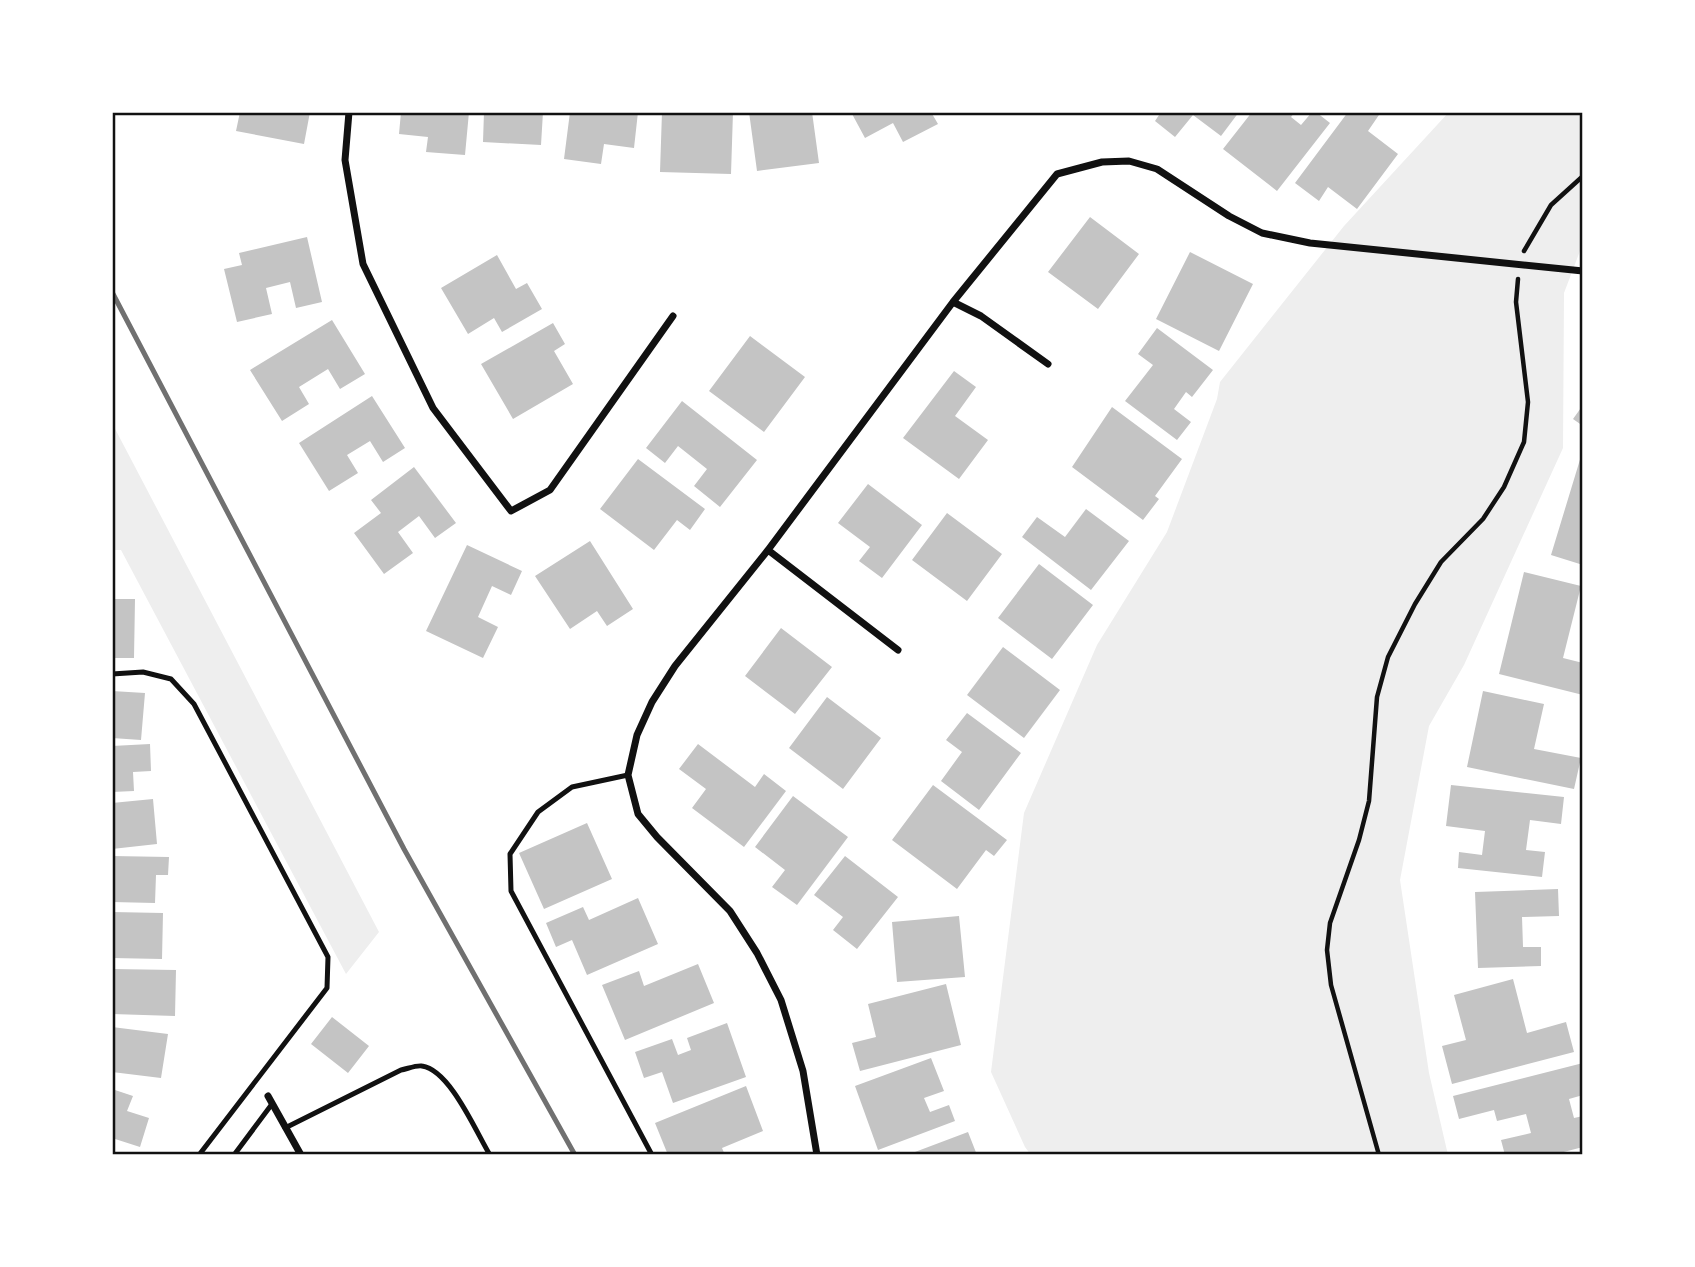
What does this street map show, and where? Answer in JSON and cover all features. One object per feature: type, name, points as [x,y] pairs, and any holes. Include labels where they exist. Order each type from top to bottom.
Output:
[{"type":"street","points":[[349,112],[345,160],[363,264],[433,408],[511,511],[550,490],[673,316]]},
{"type":"street","points":[[816,1155],[803,1071],[781,1000],[757,953],[730,911],[638,814],[628,775],[637,735],[652,702],[675,666],[768,550],[953,302],[1057,174],[1102,162],[1129,161],[1157,169],[1229,216],[1262,233],[1310,243],[1583,271]]},
{"type":"street","points":[[953,302],[981,316],[1048,364]]},
{"type":"street","points":[[768,550],[898,650]]},
{"type":"street","points":[[268,1096],[301,1155]]},
{"type":"lane","points":[[112,674],[144,672],[171,679],[194,704],[328,957],[327,988],[199,1155]]},
{"type":"lane","points":[[628,775],[572,787],[538,812],[510,854],[511,891],[652,1155]]},
{"type":"lane","points":[[285,1128],[401,1070],[420,1065],[434,1070],[448,1083],[490,1155]]},
{"type":"lane","points":[[234,1155],[272,1104]]},
{"type":"path","points":[[1379,1155],[1331,985],[1327,950],[1330,923],[1359,840],[1369,801],[1377,697],[1388,657],[1415,604],[1441,562],[1483,519],[1504,487],[1524,442],[1528,402],[1516,302],[1518,264],[1551,205],[1583,176]]},
{"type":"shaded area","points":[[1449,112],[1583,112],[1583,243],[1564,293],[1563,448],[1464,665],[1429,726],[1400,880],[1429,1073],[1448,1155],[1031,1155],[991,1072],[1024,813],[1097,645],[1167,532],[1217,399],[1220,382],[1344,226]]},
{"type":"shaded area","points":[[112,423],[379,932],[346,974],[121,550],[112,550]]},
{"type":"building","points":[[240,112],[310,112],[304,144],[236,131]]},
{"type":"building","points":[[401,112],[469,112],[465,155],[426,152],[428,137],[399,134]]},
{"type":"building","points":[[484,112],[543,112],[541,145],[483,142]]},
{"type":"building","points":[[570,112],[638,112],[634,148],[604,144],[601,164],[564,159]]},
{"type":"building","points":[[662,112],[733,112],[731,174],[660,172]]},
{"type":"building","points":[[749,112],[778,112],[778,115],[812,112],[819,163],[757,171]]},
{"type":"building","points":[[851,112],[931,112],[938,124],[903,142],[893,123],[865,138]]},
{"type":"building","points":[[1161,112],[1239,112],[1221,136],[1193,115],[1175,137],[1155,121]]},
{"type":"building","points":[[1252,112],[1295,112],[1291,117],[1301,125],[1312,112],[1316,112],[1330,123],[1277,191],[1223,149]]},
{"type":"building","points":[[1348,112],[1381,112],[1368,131],[1398,154],[1357,209],[1328,187],[1319,201],[1295,183]]},
{"type":"building","points":[[1090,217],[1139,254],[1098,309],[1048,272]]},
{"type":"building","points":[[307,237],[322,302],[296,308],[290,282],[266,288],[272,314],[237,322],[224,269],[242,265],[239,253]]},
{"type":"building","points":[[1190,252],[1253,284],[1219,351],[1156,319]]},
{"type":"building","points":[[497,255],[516,289],[527,283],[542,309],[502,332],[494,318],[468,334],[441,288]]},
{"type":"building","points":[[332,320],[365,374],[340,389],[328,369],[299,387],[309,404],[282,421],[250,370]]},
{"type":"building","points":[[553,323],[565,344],[554,351],[573,384],[513,419],[481,364]]},
{"type":"building","points":[[1157,328],[1213,370],[1192,397],[1186,392],[1174,409],[1191,422],[1177,440],[1125,401],[1153,365],[1138,354]]},
{"type":"building","points":[[750,336],[805,377],[764,432],[709,391]]},
{"type":"building","points":[[954,371],[976,387],[955,416],[988,440],[959,479],[903,438]]},
{"type":"building","points":[[372,396],[405,448],[383,462],[370,441],[347,455],[358,473],[329,491],[299,443]]},
{"type":"building","points":[[682,401],[757,460],[720,507],[694,486],[707,469],[678,446],[665,463],[646,448]]},
{"type":"building","points":[[1583,405],[1583,426],[1573,419]]},
{"type":"building","points":[[1112,407],[1182,459],[1155,496],[1159,499],[1143,520],[1072,467]]},
{"type":"building","points":[[1583,453],[1583,565],[1551,555]]},
{"type":"building","points":[[638,459],[705,509],[690,530],[677,520],[654,550],[600,509]]},
{"type":"building","points":[[414,467],[456,523],[435,538],[419,516],[398,532],[413,553],[384,574],[354,533],[381,513],[371,500]]},
{"type":"building","points":[[868,484],[922,525],[882,578],[859,561],[870,547],[838,523]]},
{"type":"building","points":[[1086,509],[1129,541],[1091,590],[1022,537],[1037,517],[1065,537]]},
{"type":"building","points":[[947,513],[1002,554],[967,601],[912,560]]},
{"type":"building","points":[[590,541],[633,609],[607,626],[597,611],[570,629],[535,576]]},
{"type":"building","points":[[467,545],[522,571],[511,595],[492,586],[478,617],[498,627],[483,658],[426,631]]},
{"type":"building","points":[[1039,564],[1093,605],[1052,659],[998,618]]},
{"type":"building","points":[[1524,572],[1581,586],[1563,658],[1583,663],[1583,695],[1499,674]]},
{"type":"building","points":[[112,599],[135,599],[134,658],[112,658]]},
{"type":"building","points":[[781,628],[832,667],[795,714],[745,676]]},
{"type":"building","points":[[1003,647],[1060,690],[1024,738],[967,695]]},
{"type":"building","points":[[112,691],[145,693],[141,740],[112,738]]},
{"type":"building","points":[[1483,691],[1544,704],[1534,749],[1581,758],[1574,789],[1467,767]]},
{"type":"building","points":[[827,697],[881,738],[843,789],[789,748]]},
{"type":"building","points":[[967,713],[1021,753],[979,810],[941,781],[962,752],[946,740]]},
{"type":"building","points":[[150,744],[151,771],[133,772],[134,791],[112,792],[112,746]]},
{"type":"building","points":[[698,744],[755,787],[764,774],[786,791],[744,847],[692,808],[706,789],[679,769]]},
{"type":"building","points":[[933,785],[1007,840],[994,856],[986,850],[957,889],[892,840]]},
{"type":"building","points":[[1451,785],[1564,797],[1561,824],[1530,820],[1526,850],[1545,852],[1542,877],[1458,868],[1459,852],[1482,855],[1485,831],[1446,826]]},
{"type":"building","points":[[793,796],[848,837],[797,905],[772,887],[785,870],[755,847]]},
{"type":"building","points":[[153,799],[157,844],[112,849],[112,803]]},
{"type":"building","points":[[587,823],[612,879],[544,909],[519,853]]},
{"type":"building","points":[[112,856],[169,857],[168,875],[156,875],[155,903],[112,902]]},
{"type":"building","points":[[845,856],[898,897],[857,949],[833,930],[843,917],[814,895]]},
{"type":"building","points":[[1558,889],[1559,916],[1522,917],[1523,947],[1541,947],[1541,966],[1478,968],[1475,892]]},
{"type":"building","points":[[638,898],[658,944],[587,975],[572,940],[556,947],[546,923],[583,907],[589,920]]},
{"type":"building","points":[[112,912],[163,913],[162,959],[112,958]]},
{"type":"building","points":[[959,916],[965,977],[897,982],[892,922]]},
{"type":"building","points":[[698,964],[714,1003],[625,1040],[602,985],[639,971],[644,986]]},
{"type":"building","points":[[112,969],[176,970],[175,1016],[112,1014]]},
{"type":"building","points":[[1513,979],[1527,1033],[1566,1022],[1574,1052],[1452,1084],[1442,1046],[1466,1040],[1454,995]]},
{"type":"building","points":[[946,984],[961,1045],[860,1071],[852,1043],[876,1037],[868,1004]]},
{"type":"building","points":[[332,1017],[369,1046],[348,1073],[311,1044]]},
{"type":"building","points":[[727,1023],[746,1077],[673,1103],[662,1072],[644,1078],[635,1052],[672,1039],[678,1055],[691,1050],[687,1038]]},
{"type":"building","points":[[112,1027],[168,1034],[161,1078],[112,1072]]},
{"type":"building","points":[[931,1058],[944,1091],[924,1098],[930,1112],[949,1105],[955,1121],[878,1150],[855,1086]]},
{"type":"building","points":[[1583,1063],[1583,1095],[1569,1099],[1574,1118],[1583,1116],[1583,1147],[1552,1155],[1505,1155],[1501,1140],[1531,1133],[1526,1114],[1497,1121],[1494,1110],[1459,1119],[1453,1096]]},
{"type":"building","points":[[746,1086],[763,1131],[722,1148],[725,1155],[668,1155],[655,1123]]},
{"type":"building","points":[[112,1089],[133,1096],[127,1111],[149,1118],[140,1147],[112,1138]]},
{"type":"building","points":[[968,1132],[977,1155],[907,1155]]},
{"type":"railway","points":[[112,292],[404,849],[575,1155]]}]
